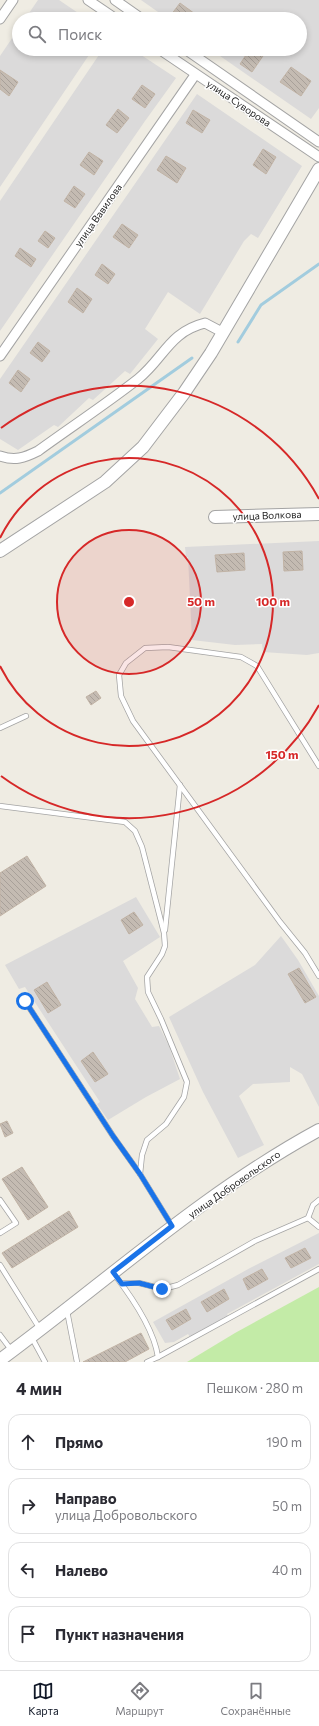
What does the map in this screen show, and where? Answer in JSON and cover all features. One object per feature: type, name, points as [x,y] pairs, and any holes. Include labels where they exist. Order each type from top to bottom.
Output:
[{"type":"street","points":[[0,19],[13,0]]},
{"type":"street","points":[[88,0],[106,12]]},
{"type":"street","points":[[115,0],[132,12]]},
{"type":"street","name":"улица Суворова","points":[[169,56],[319,157]]},
{"type":"street","name":"улица Суворова","points":[[196,56],[319,142]]},
{"type":"street","name":"улица Вавилова","points":[[0,356],[195,75]]},
{"type":"street","points":[[0,551],[105,482],[143,447],[184,394],[211,353],[319,169]]},
{"type":"street","points":[[0,456],[10,459],[21,459],[38,452],[139,378],[172,340],[184,331],[205,323],[222,332]]},
{"type":"street","name":"улица Волкова","points":[[215,517],[319,514]]},
{"type":"street","name":"улица Добровольского","points":[[0,1360],[172,1226],[282,1150],[319,1130]]},
{"type":"lane","points":[[319,766],[257,666],[241,657],[168,647],[145,648],[126,663],[119,675],[121,696],[133,721],[280,922],[305,953],[319,976]]},
{"type":"lane","points":[[0,728],[26,716]]},
{"type":"lane","points":[[164,933],[180,785]]},
{"type":"lane","points":[[0,806],[124,822],[135,831],[142,847],[164,933],[165,946],[162,954],[147,977],[148,992],[164,1025],[187,1082],[184,1097],[166,1124],[147,1140],[142,1155],[140,1174]]},
{"type":"lane","points":[[25,1001],[113,1136],[140,1174],[172,1226]]},
{"type":"lane","points":[[0,1200],[16,1223],[0,1233]]},
{"type":"lane","points":[[122,1284],[139,1283],[162,1289],[178,1285],[255,1241],[308,1218],[313,1205],[319,1200]]},
{"type":"lane","points":[[308,1218],[319,1228]]},
{"type":"lane","points":[[0,1265],[40,1329]]},
{"type":"lane","points":[[147,1362],[319,1269]]},
{"type":"lane","points":[[113,1272],[146,1323],[156,1344],[158,1357]]},
{"type":"lane","points":[[67,1308],[77,1362]]},
{"type":"lane","points":[[0,1335],[12,1351]]},
{"type":"lane","points":[[31,1337],[45,1362]]},
{"type":"shaded area","points":[[38,0],[59,0],[77,12],[30,12]]},
{"type":"shaded area","points":[[141,0],[319,0],[319,108],[311,119],[220,56],[307,56],[307,12],[158,12]]},
{"type":"shaded area","points":[[12,38],[12,56],[88,56],[0,187],[0,56]]},
{"type":"shaded area","points":[[98,56],[143,56],[176,78],[0,331],[0,201]]},
{"type":"shaded area","points":[[197,94],[302,166],[258,238],[251,234],[244,241],[200,314],[168,292],[145,329],[158,339],[130,374],[125,371],[93,400],[89,398],[58,427],[54,425],[18,450],[0,439],[0,379]]},
{"type":"shaded area","points":[[319,541],[319,653],[307,655],[263,652],[262,644],[235,645],[192,640],[188,557],[186,557],[185,547]]},
{"type":"shaded area","points":[[136,897],[160,937],[123,961],[138,988],[135,999],[152,1027],[159,1026],[169,1046],[180,1079],[108,1120],[97,1104],[100,1102],[25,987],[19,989],[5,965]]},
{"type":"shaded area","points":[[281,936],[298,960],[319,996],[319,1107],[302,1074],[290,1067],[290,1082],[253,1084],[239,1096],[264,1145],[238,1158],[203,1092],[169,1017],[255,965]]},
{"type":"shaded area","points":[[319,1233],[319,1264],[227,1314],[228,1316],[190,1337],[188,1334],[174,1342],[165,1343],[153,1322],[250,1268]]},
{"type":"green space","points":[[319,1287],[319,1362],[187,1362],[235,1333]]},
{"type":"building","points":[[180,3],[192,12],[173,12]]},
{"type":"building","points":[[245,56],[263,56],[252,72],[240,64]]},
{"type":"building","points":[[291,67],[311,81],[301,96],[280,82]]},
{"type":"building","points":[[0,70],[18,82],[9,96],[0,89]]},
{"type":"building","points":[[142,85],[155,94],[145,108],[132,99]]},
{"type":"building","points":[[118,109],[129,118],[117,133],[106,125]]},
{"type":"building","points":[[193,110],[210,120],[202,133],[186,123]]},
{"type":"building","points":[[263,149],[276,157],[266,174],[253,165]]},
{"type":"building","points":[[89,152],[103,161],[94,175],[80,165]]},
{"type":"building","points":[[166,156],[186,168],[177,183],[157,170]]},
{"type":"building","points":[[74,186],[85,194],[75,208],[64,201]]},
{"type":"building","points":[[122,224],[138,235],[129,248],[113,237]]},
{"type":"building","points":[[45,231],[55,238],[48,248],[38,241]]},
{"type":"building","points":[[20,248],[36,259],[31,267],[15,256]]},
{"type":"building","points":[[102,264],[115,274],[108,284],[95,275]]},
{"type":"building","points":[[77,288],[92,299],[83,313],[68,302]]},
{"type":"building","points":[[38,342],[50,351],[42,362],[30,353]]},
{"type":"building","points":[[18,370],[30,379],[21,392],[9,383]]},
{"type":"building","points":[[302,551],[303,570],[284,571],[283,552]]},
{"type":"building","points":[[244,553],[245,570],[217,572],[215,555]]},
{"type":"building","points":[[96,691],[101,698],[91,705],[86,697]]},
{"type":"building","points":[[27,856],[46,886],[0,916],[0,873]]},
{"type":"building","points":[[134,912],[143,925],[129,934],[121,920]]},
{"type":"building","points":[[299,968],[316,997],[305,1003],[288,974]]},
{"type":"building","points":[[47,982],[61,1005],[48,1013],[34,990]]},
{"type":"building","points":[[93,1052],[108,1074],[95,1082],[81,1061]]},
{"type":"building","points":[[7,1121],[13,1133],[5,1137],[0,1124]]},
{"type":"building","points":[[22,1167],[48,1207],[28,1220],[2,1179]]},
{"type":"building","points":[[69,1211],[78,1227],[12,1268],[2,1253]]},
{"type":"building","points":[[305,1248],[311,1258],[291,1268],[285,1258]]},
{"type":"building","points":[[262,1269],[268,1279],[248,1290],[243,1279]]},
{"type":"building","points":[[224,1289],[229,1299],[207,1312],[201,1302]]},
{"type":"building","points":[[186,1309],[191,1319],[172,1330],[166,1320]]},
{"type":"building","points":[[141,1333],[149,1349],[125,1362],[83,1362]]},
{"type":"waterway","points":[[238,342],[261,305],[319,264]]},
{"type":"waterway","points":[[0,493],[192,358]]},
{"type":"route","points":[[25,1001],[113,1136],[140,1174],[172,1226],[113,1272],[122,1284],[139,1283],[162,1289]]}]
